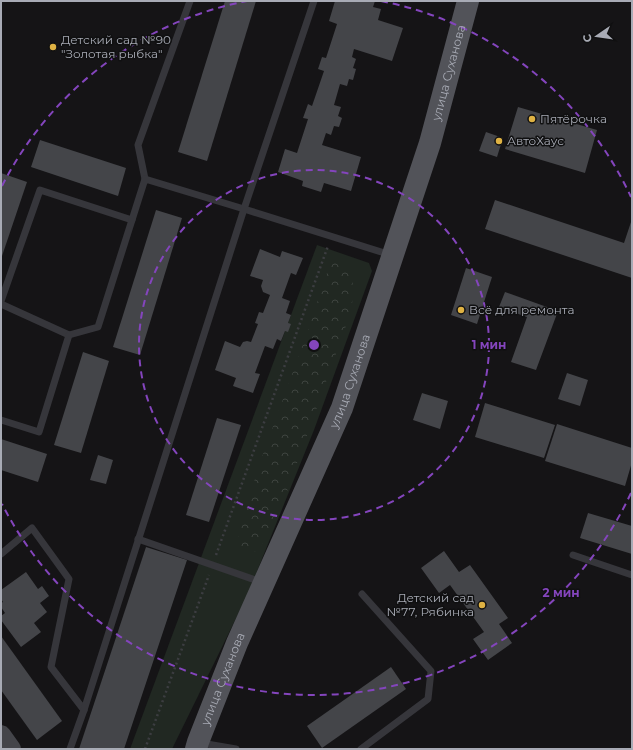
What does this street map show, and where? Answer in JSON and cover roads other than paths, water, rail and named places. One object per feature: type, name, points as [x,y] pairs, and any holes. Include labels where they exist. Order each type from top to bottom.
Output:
[{"type":"main road","name":"улица Суханова","points":[[197,745],[237,643],[342,408],[430,143],[468,1]]},
{"type":"street","points":[[1,735],[11,749]]},
{"type":"lane","points":[[1,304],[69,335],[98,327],[145,179],[138,145],[190,1]]},
{"type":"lane","points":[[70,749],[84,710],[244,209],[314,1]]},
{"type":"lane","points":[[145,179],[393,256]]},
{"type":"lane","points":[[1,301],[40,190],[132,220]]},
{"type":"lane","points":[[1,420],[39,432],[69,335]]},
{"type":"lane","points":[[1,554],[32,528],[69,579],[51,667],[84,710]]},
{"type":"lane","points":[[138,539],[264,583]]},
{"type":"lane","points":[[573,555],[632,575]]},
{"type":"lane","points":[[361,749],[428,699],[431,671],[362,594]]},
{"type":"lane","points":[[197,745],[236,749]]},
{"type":"place","name":"Детский сад №90 \"Золотая рыбка\"","points":[[53,47]]},
{"type":"place","name":"Пятёрочка","points":[[532,119]]},
{"type":"place","name":"АвтоХаус","points":[[499,141]]},
{"type":"place","name":"Всё для ремонта","points":[[461,310]]},
{"type":"place","name":"Детский сад №77, Рябинка","points":[[482,605]]}]
